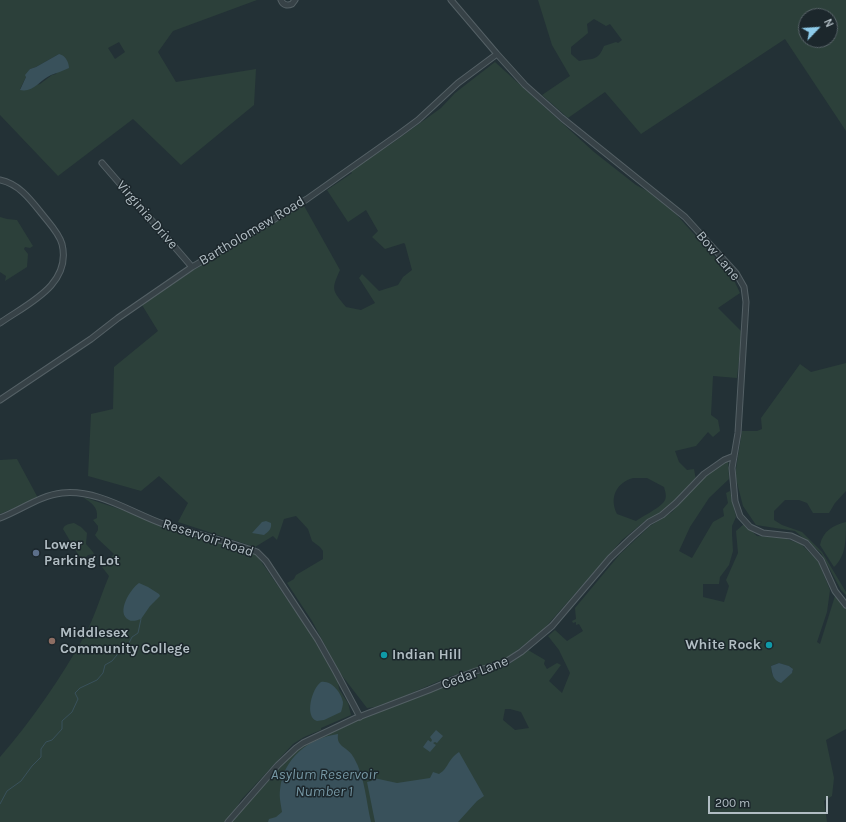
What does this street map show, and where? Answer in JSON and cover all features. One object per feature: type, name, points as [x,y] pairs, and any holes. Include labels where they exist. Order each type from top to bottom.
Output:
[{"type":"street","points":[[281,0],[287,5],[292,4],[295,0]]},
{"type":"street","name":"Bow Lane","points":[[451,0],[525,84],[562,118],[685,218],[736,273],[744,287],[746,302],[738,433],[732,468],[733,485],[740,516],[750,527],[763,533],[791,536],[806,543],[821,560],[835,591],[846,605]]},
{"type":"street","name":"Bartholomew Road","points":[[0,400],[91,339],[118,318],[192,267],[268,224],[307,199],[418,120],[458,83],[497,54]]},
{"type":"street","name":"Virginia Drive","points":[[102,163],[192,267]]},
{"type":"street","points":[[0,180],[8,182],[21,190],[52,226],[62,244],[63,256],[62,266],[58,277],[52,286],[0,323]]},
{"type":"street","name":"Cedar Lane","points":[[228,822],[278,765],[296,748],[314,737],[476,670],[504,663],[521,652],[552,626],[610,558],[632,537],[649,522],[662,515],[676,504],[704,474],[724,460],[734,456]]},
{"type":"street","name":"Reservoir Road","points":[[0,518],[52,495],[62,493],[79,493],[101,499],[165,524],[257,552],[266,561],[318,640],[360,717]]},
{"type":"green space","points":[[0,0],[257,0],[173,31],[158,52],[176,82],[256,69],[254,105],[181,165],[133,119],[58,176],[0,115]],"holes":[[[119,42],[125,52],[115,59],[108,48]],[[59,54],[56,74],[52,75],[40,84],[20,89],[30,69]]]},
{"type":"green space","points":[[538,0],[846,0],[846,131],[785,39],[641,134],[605,92],[568,118],[542,95],[570,76],[552,45]],"holes":[[[594,19],[606,26],[610,24],[622,40],[618,43],[616,42],[604,46],[600,54],[592,59],[579,61],[571,54],[571,47],[588,33],[587,24]]]},
{"type":"green space","points":[[495,62],[594,152],[674,212],[732,276],[740,293],[718,308],[742,332],[737,378],[713,376],[711,415],[718,420],[720,431],[713,437],[708,432],[696,446],[675,451],[679,462],[687,470],[694,469],[696,480],[679,499],[659,514],[645,521],[622,540],[543,630],[506,659],[451,676],[407,695],[375,707],[367,708],[340,673],[312,621],[287,583],[294,579],[296,575],[323,559],[323,551],[312,541],[308,529],[296,516],[284,519],[277,540],[273,536],[255,547],[178,522],[188,503],[159,476],[141,491],[88,476],[91,414],[113,409],[114,367],[158,331],[142,305],[192,271],[303,204],[340,270],[335,282],[334,290],[346,307],[361,310],[375,303],[359,278],[362,274],[379,291],[398,285],[403,277],[412,270],[405,244],[404,243],[385,249],[372,237],[378,231],[366,210],[348,222],[327,190],[352,173],[350,171],[441,108],[455,93]],"holes":[[[633,478],[647,478],[664,487],[666,497],[663,503],[636,521],[617,514],[614,497],[618,487],[622,483]]]},
{"type":"green space","points":[[0,217],[17,220],[33,246],[30,248],[25,247],[24,249],[28,254],[27,267],[5,281],[6,276],[0,272]]},
{"type":"green space","points":[[846,363],[846,491],[835,503],[829,513],[813,513],[807,503],[799,500],[785,500],[774,511],[774,520],[782,525],[802,532],[822,552],[846,592],[846,595],[841,590],[821,553],[795,531],[756,525],[743,506],[735,475],[742,431],[757,431],[762,429],[761,418],[800,364],[811,372]]},
{"type":"green space","points":[[728,458],[729,479],[709,498],[690,527],[679,551],[692,558],[713,522],[724,516],[723,509],[728,503],[726,493],[730,491],[736,517],[732,526],[733,551],[729,565],[720,577],[719,584],[703,584],[703,597],[724,602],[729,586],[726,580],[738,553],[736,531],[744,524],[757,536],[784,538],[801,544],[818,561],[830,590],[827,612],[817,642],[820,644],[835,596],[846,607],[846,729],[826,740],[834,778],[832,796],[824,801],[827,822],[232,822],[295,750],[307,743],[360,719],[469,676],[470,677],[490,671],[511,663],[528,650],[545,660],[544,664],[547,669],[557,663],[561,665],[549,681],[562,693],[570,673],[559,650],[548,636],[555,630],[567,641],[583,631],[579,624],[576,625],[576,622],[573,623],[572,621],[576,619],[575,608],[620,554],[650,526],[672,512],[700,481]],"holes":[[[779,663],[791,667],[793,671],[782,682],[772,674],[771,666]],[[505,709],[521,712],[529,728],[515,730],[503,720]]]},
{"type":"green space","points":[[17,459],[38,498],[0,514],[0,460]]},
{"type":"green space","points":[[83,497],[256,554],[311,634],[338,682],[339,689],[348,703],[351,715],[321,728],[321,730],[304,737],[293,744],[241,800],[234,812],[225,822],[0,822],[0,757],[35,713],[76,651],[92,620],[109,576],[102,567],[114,554],[95,535],[98,530],[98,526],[93,520],[97,518],[97,514],[94,506]]},
{"type":"green space","points":[[846,522],[843,553],[838,563],[834,567],[820,545],[821,540],[829,529]]},
{"type":"green space","points":[[74,523],[87,533],[86,544],[94,554],[88,555],[85,558],[79,556],[63,529],[66,525]]},
{"type":"water","points":[[59,54],[66,59],[69,68],[47,77],[29,90],[20,90],[26,77],[25,75],[30,69]]},
{"type":"water","points":[[266,521],[271,523],[270,529],[267,533],[264,535],[252,533],[262,522]]},
{"type":"water","points":[[139,583],[148,587],[160,596],[150,606],[141,619],[130,621],[125,617],[124,607],[132,590]]},
{"type":"water","points":[[779,663],[793,669],[792,673],[781,683],[773,676],[771,666]]},
{"type":"water","points":[[321,682],[332,685],[338,691],[342,698],[343,704],[341,712],[324,720],[317,721],[313,718],[310,708],[312,696]]},
{"type":"water","points":[[436,730],[443,736],[437,743],[433,743],[436,745],[430,752],[423,747],[428,740],[431,742],[432,740],[430,737]]},
{"type":"water","name":"Asylum Reservoir Number 1","points":[[338,734],[339,742],[352,754],[361,773],[371,822],[268,822],[269,819],[276,817],[282,812],[280,793],[282,779],[286,768],[292,759],[308,745],[317,740]]},
{"type":"water","name":"Asylum Reservoir Number 1","points":[[459,752],[484,796],[477,801],[458,822],[375,822],[367,782],[374,778],[397,783],[430,778],[433,772],[439,774],[442,772],[452,758]]},
{"type":"waterway","points":[[0,804],[7,791],[21,781],[41,757],[41,749],[46,742],[52,740],[62,729],[62,721],[72,712],[78,699],[75,693],[80,688],[97,680],[103,673],[105,665],[112,661],[121,650],[128,645],[132,637],[138,633],[141,619]]},
{"type":"place","name":"Lower Parking Lot","points":[[36,553]]},
{"type":"place","name":"Middlesex Community College","points":[[52,641]]},
{"type":"place","name":"White Rock","points":[[769,645]]},
{"type":"place","name":"Indian Hill","points":[[384,655]]}]
